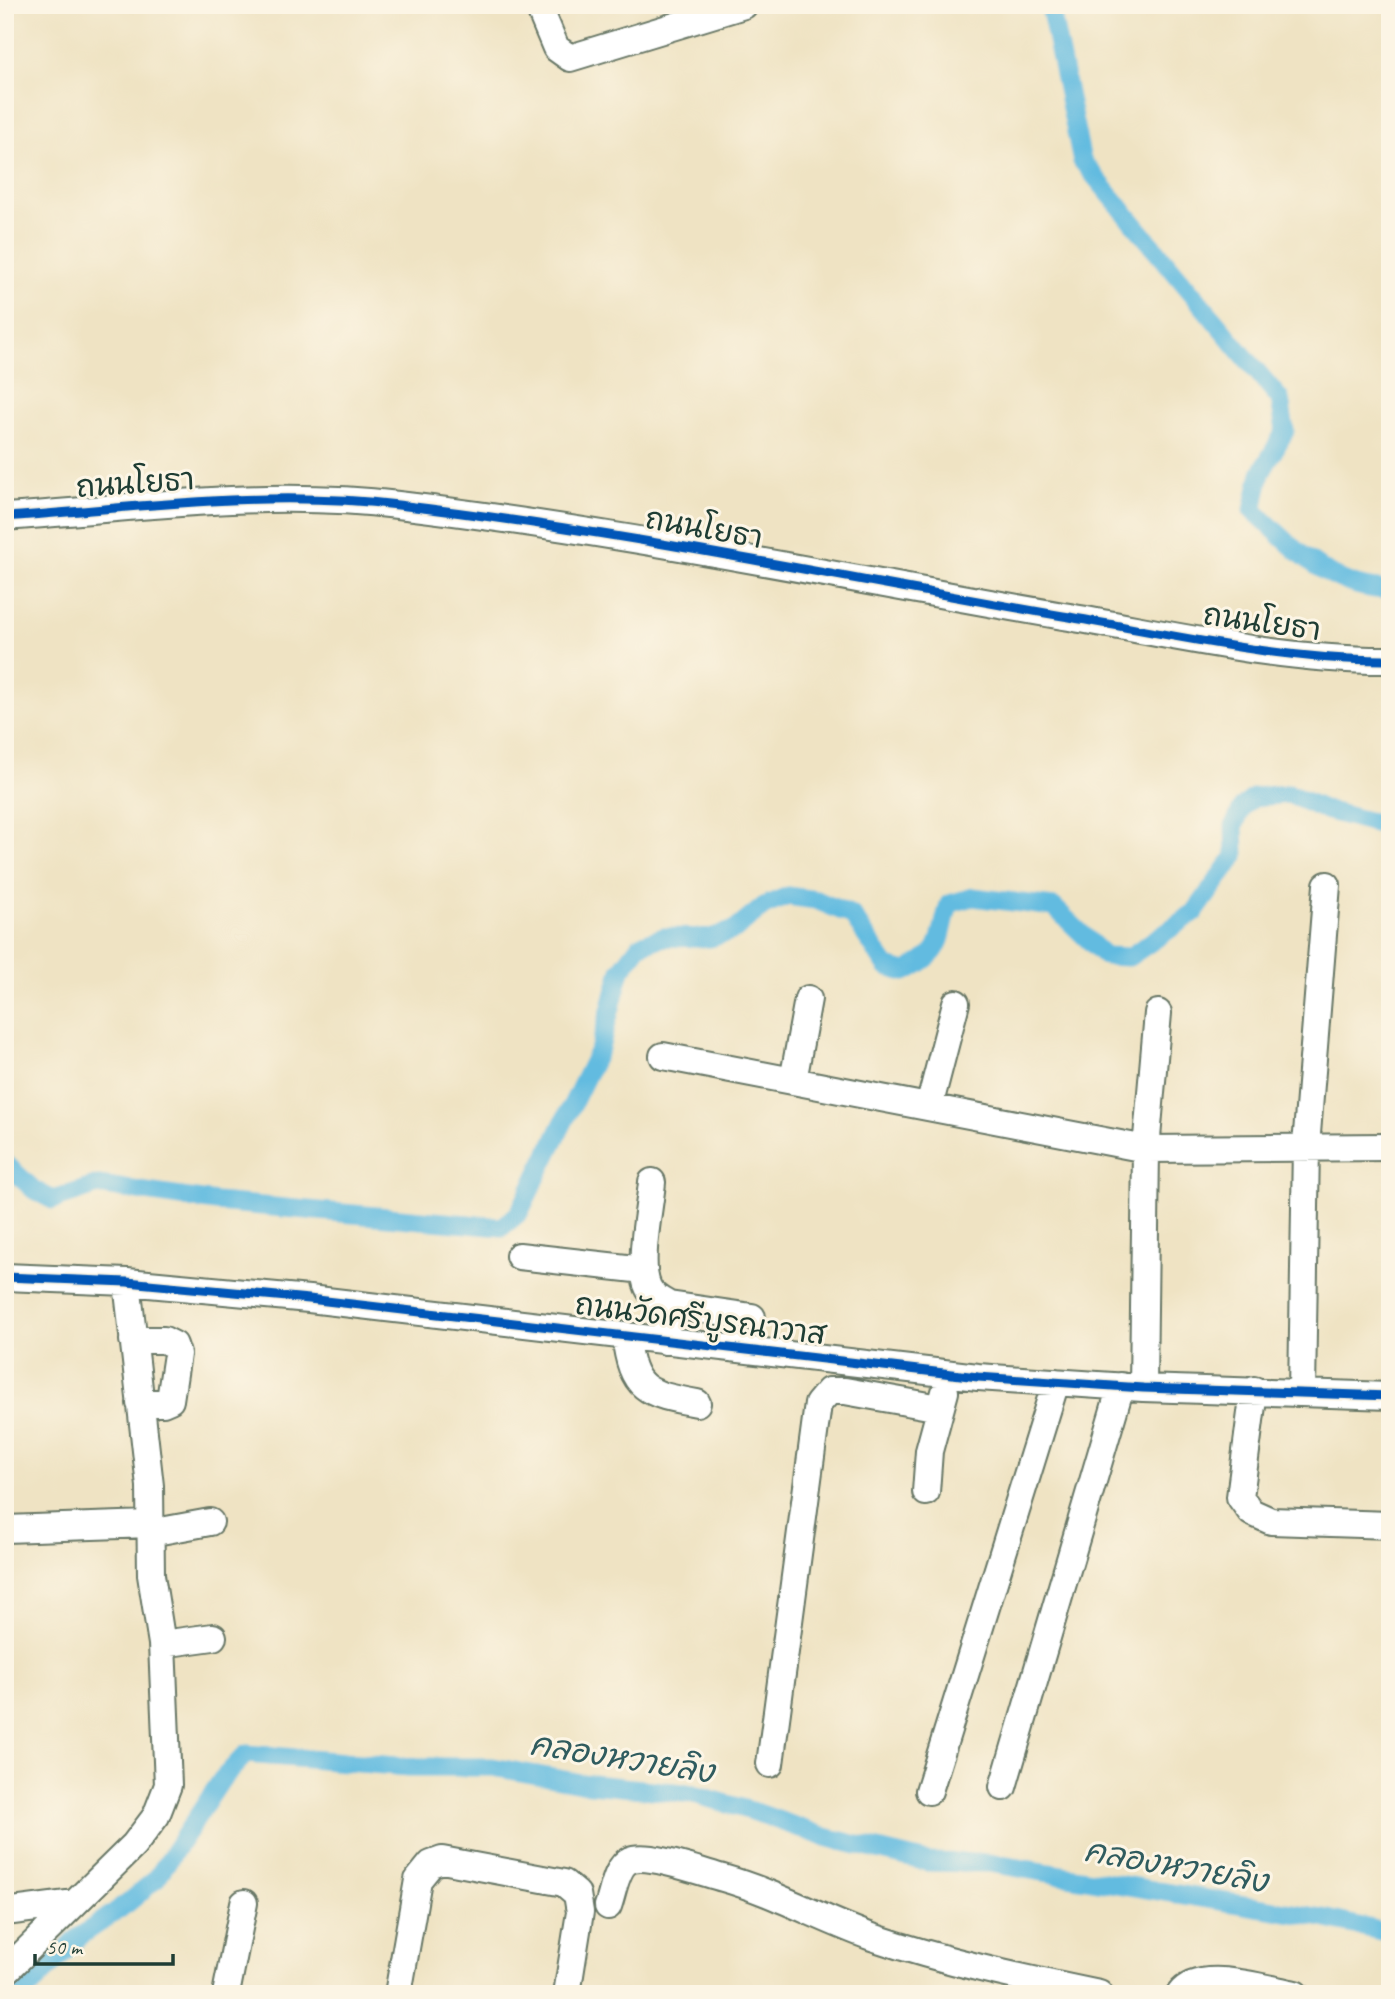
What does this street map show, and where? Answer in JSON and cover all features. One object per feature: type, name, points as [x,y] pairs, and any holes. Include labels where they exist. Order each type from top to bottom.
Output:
[{"type":"street","points":[[538,5],[556,48],[570,58],[744,5]]},
{"type":"street","name":"ถนนโยธา","points":[[5,517],[223,502],[332,499],[397,505],[606,536],[1259,649],[1390,660]]},
{"type":"street","points":[[1303,1392],[1306,1146],[1326,885]]},
{"type":"street","points":[[793,1081],[808,999]]},
{"type":"street","points":[[929,1107],[956,1003]]},
{"type":"street","points":[[1003,1787],[1132,1387],[1146,1149],[1158,1013]]},
{"type":"street","points":[[663,1056],[1146,1149],[1390,1147]]},
{"type":"street","points":[[652,1182],[644,1270],[648,1287],[656,1298],[669,1305],[752,1317]]},
{"type":"street","points":[[519,1256],[644,1270]]},
{"type":"street","name":"ถนนวัดศรีบูรณาวาส","points":[[5,1277],[127,1282],[625,1335],[951,1374],[1132,1387],[1390,1396]]},
{"type":"street","points":[[5,1972],[134,1845],[156,1816],[168,1785],[162,1644],[151,1575],[150,1486],[127,1282]]},
{"type":"street","points":[[665,1340],[669,1305]]},
{"type":"street","points":[[625,1335],[628,1356],[636,1377],[648,1391],[660,1397],[697,1403]]},
{"type":"street","points":[[133,1340],[164,1340],[174,1345],[177,1354],[170,1400],[163,1403],[140,1403]]},
{"type":"street","points":[[926,1492],[929,1451],[951,1374]]},
{"type":"street","points":[[929,1791],[1056,1382]]},
{"type":"street","points":[[1254,1390],[1240,1497],[1251,1512],[1271,1521],[1390,1525]]},
{"type":"street","points":[[770,1764],[818,1404],[829,1391],[845,1391],[940,1408]]},
{"type":"street","points":[[5,1529],[150,1529],[210,1522]]},
{"type":"street","points":[[162,1644],[213,1637]]},
{"type":"street","points":[[608,1906],[621,1867],[631,1859],[640,1858],[679,1865],[777,1895],[869,1936],[963,1966],[1099,1994]]},
{"type":"street","points":[[398,1994],[418,1880],[431,1864],[442,1860],[564,1883],[577,1894],[580,1913],[567,1994]]},
{"type":"street","points":[[5,1912],[75,1903]]},
{"type":"street","points":[[226,1994],[244,1903]]},
{"type":"street","points":[[1180,1994],[1185,1986],[1204,1979],[1295,1994]]},
{"type":"waterway","points":[[1050,6],[1082,161],[1280,399],[1285,431],[1261,473],[1253,510],[1299,552],[1331,575],[1348,583],[1390,590]]},
{"type":"waterway","points":[[5,1163],[34,1190],[53,1200],[98,1185],[216,1202],[502,1227],[519,1213],[600,1048],[621,970],[640,945],[664,937],[710,938],[735,930],[764,906],[788,896],[816,900],[852,915],[887,967],[905,972],[934,952],[941,938],[949,904],[973,897],[1054,907],[1105,956],[1129,957],[1195,912],[1235,856],[1234,826],[1243,806],[1255,797],[1289,794],[1325,810],[1390,827]]},
{"type":"waterway","name":"คลองหวายลิง","points":[[23,1994],[79,1937],[128,1903],[156,1879],[222,1779],[246,1754],[409,1767],[493,1767],[581,1783],[694,1794],[825,1837],[927,1862],[989,1863],[1323,1918],[1390,1933]]},
{"type":"cycle path","points":[[5,517],[251,499],[398,505],[648,542],[1226,645],[1308,656],[1390,660]]},
{"type":"cycle path","points":[[5,1277],[127,1282],[309,1299],[978,1377],[1143,1388],[1390,1396]]}]
